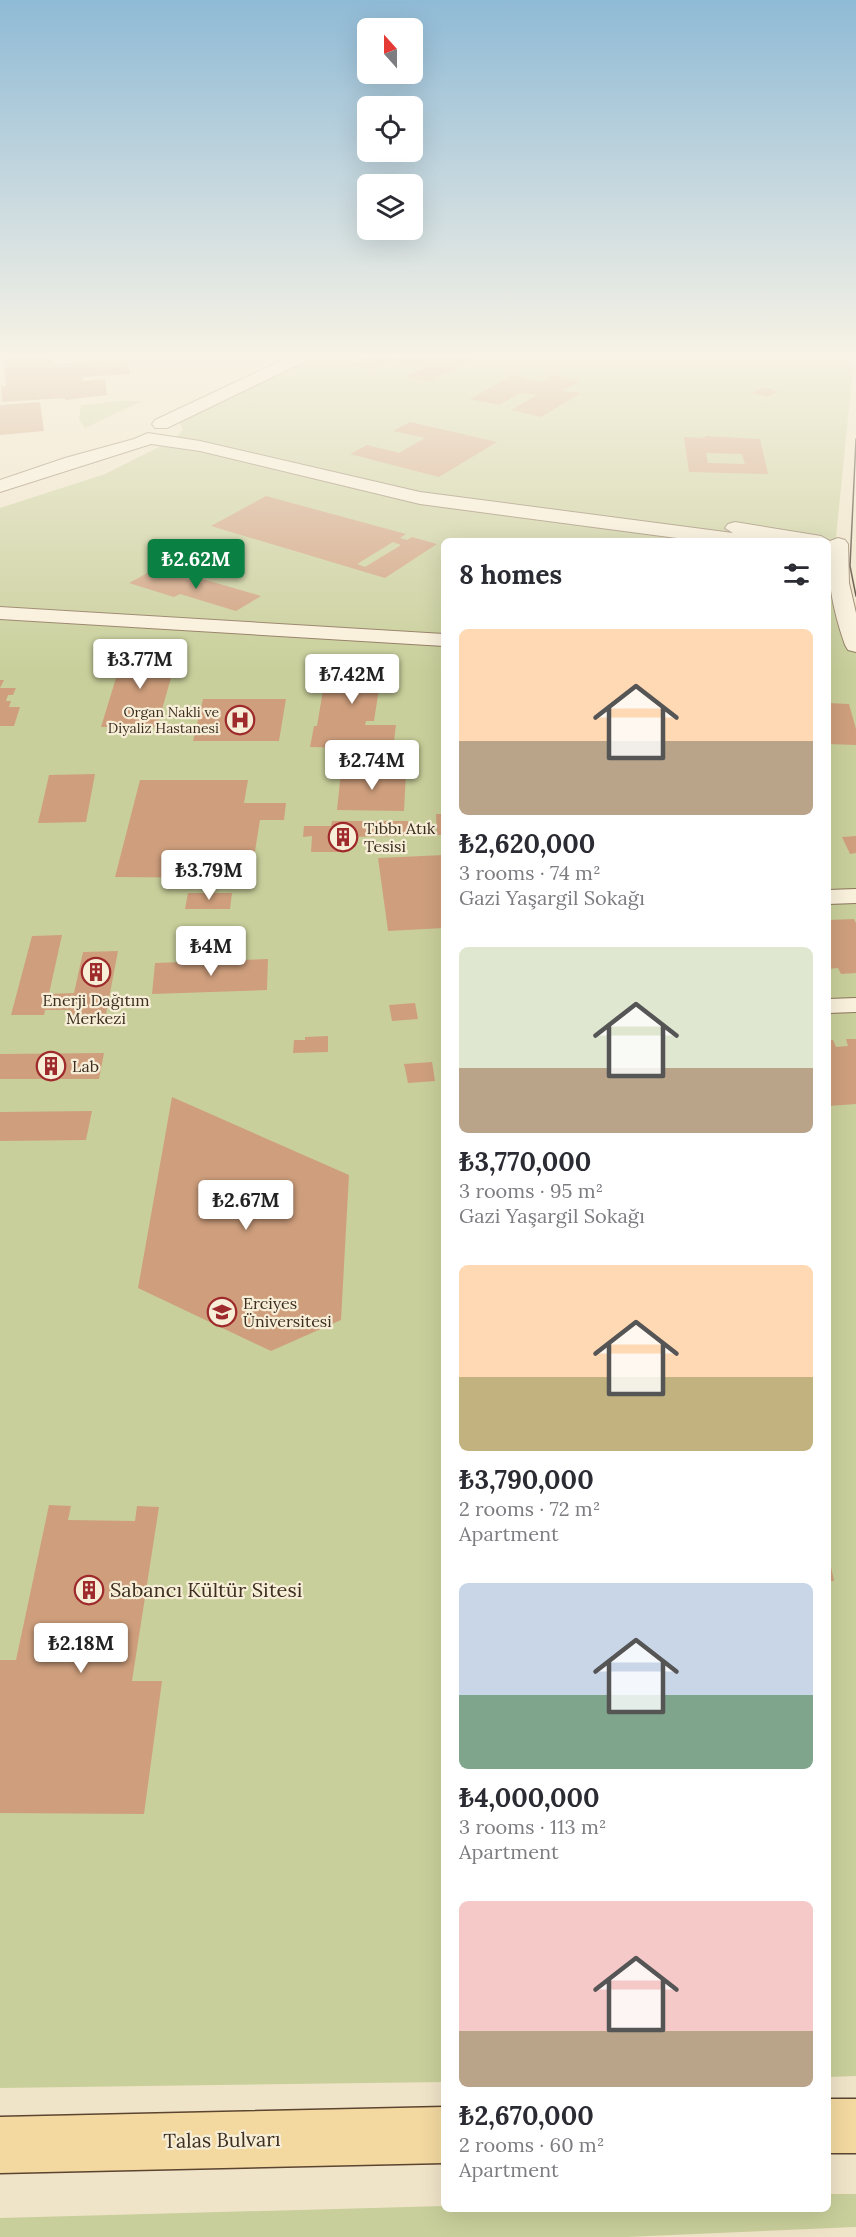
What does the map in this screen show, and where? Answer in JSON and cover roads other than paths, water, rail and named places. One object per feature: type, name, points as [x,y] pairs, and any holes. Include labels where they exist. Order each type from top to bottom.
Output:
[{"type":"main road","points":[[831,2127],[856,2126]]},
{"type":"main road","name":"Talas Bulvarı","points":[[0,2145],[441,2135]]},
{"type":"street","points":[[0,476],[41,462]]},
{"type":"street","points":[[0,486],[70,462]]},
{"type":"street","points":[[269,462],[420,498],[725,538]]},
{"type":"street","points":[[303,462],[429,490],[741,528],[790,538]]},
{"type":"street","points":[[838,548],[836,572],[838,590],[856,645]]},
{"type":"street","points":[[0,614],[441,639]]},
{"type":"street","points":[[0,620],[441,645]]},
{"type":"street","points":[[831,897],[856,896]]},
{"type":"street","points":[[831,1006],[856,1005]]},
{"type":"tram line","points":[[855,462],[850,566],[856,596]]},
{"type":"place","name":"Organ Nakli ve Diyaliz Hastanesi","points":[[240,720]]},
{"type":"place","name":"Tıbbı Atık Tesisi","points":[[343,837]]},
{"type":"place","name":"Enerji Dağıtım Merkezi","points":[[96,972]]},
{"type":"place","name":"Lab","points":[[51,1066]]},
{"type":"place","name":"Erciyes Üniversitesi","points":[[222,1312]]},
{"type":"place","name":"Sabancı Kültür Sitesi","points":[[89,1590]]}]
